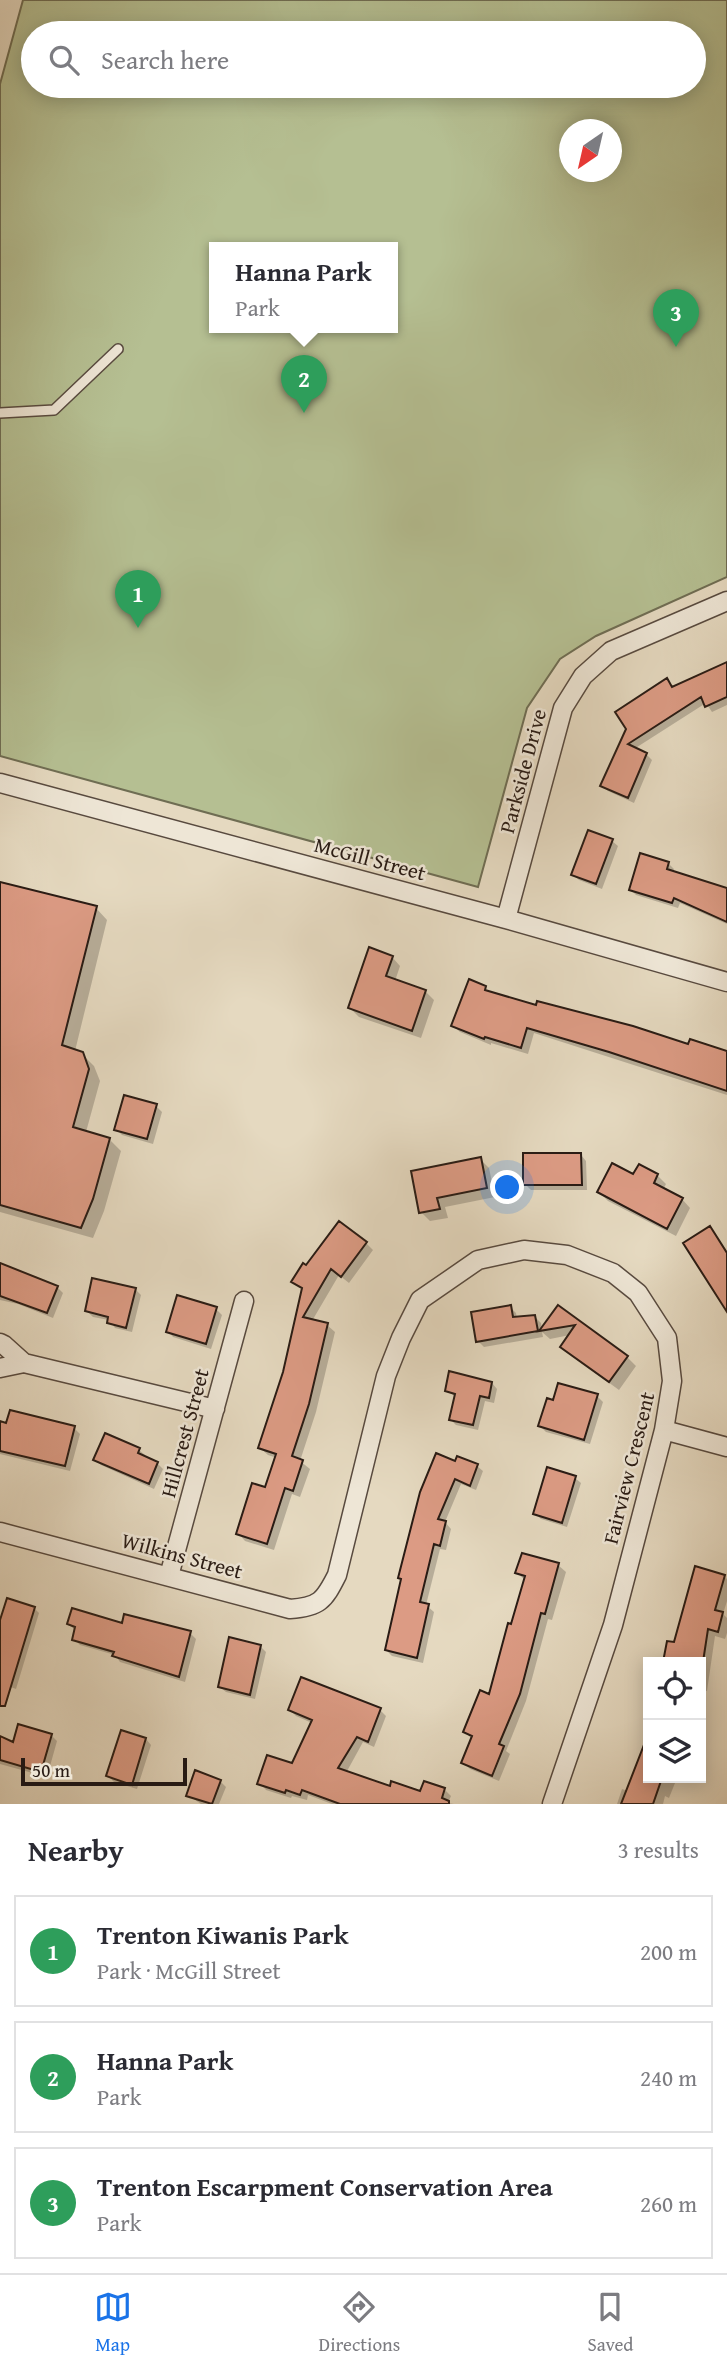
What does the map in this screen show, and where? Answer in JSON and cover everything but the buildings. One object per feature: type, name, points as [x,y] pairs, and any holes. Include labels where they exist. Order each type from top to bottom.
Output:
[{"type":"street","name":"Parkside Drive","points":[[506,919],[563,708],[583,676],[611,651],[727,601]]},
{"type":"street","name":"McGill Street","points":[[0,783],[506,919],[727,982]]},
{"type":"street","name":"Fairview Crescent","points":[[337,1576],[386,1376],[420,1300],[478,1260],[524,1250],[567,1255],[613,1273],[638,1293],[667,1338],[672,1381],[664,1430],[613,1625],[552,1804]]},
{"type":"street","name":"Hillcrest Street","points":[[169,1576],[244,1301]]},
{"type":"street","points":[[0,1343],[24,1363]]},
{"type":"street","points":[[0,1368],[24,1363],[215,1409]]},
{"type":"street","points":[[664,1430],[727,1447]]},
{"type":"street","name":"Wilkins Street","points":[[0,1532],[290,1609],[315,1606],[328,1595],[337,1576]]},
{"type":"lane","points":[[0,413],[54,410],[118,349]]},
{"type":"green space","points":[[23,0],[727,0],[727,577],[596,636],[560,659],[527,708],[478,887],[0,756],[0,84]]},
{"type":"place","name":"Trenton Escarpment Conservation Area","points":[[676,347]]},
{"type":"place","name":"Hanna Park","points":[[304,413]]},
{"type":"place","name":"Trenton Kiwanis Park","points":[[138,628]]}]
